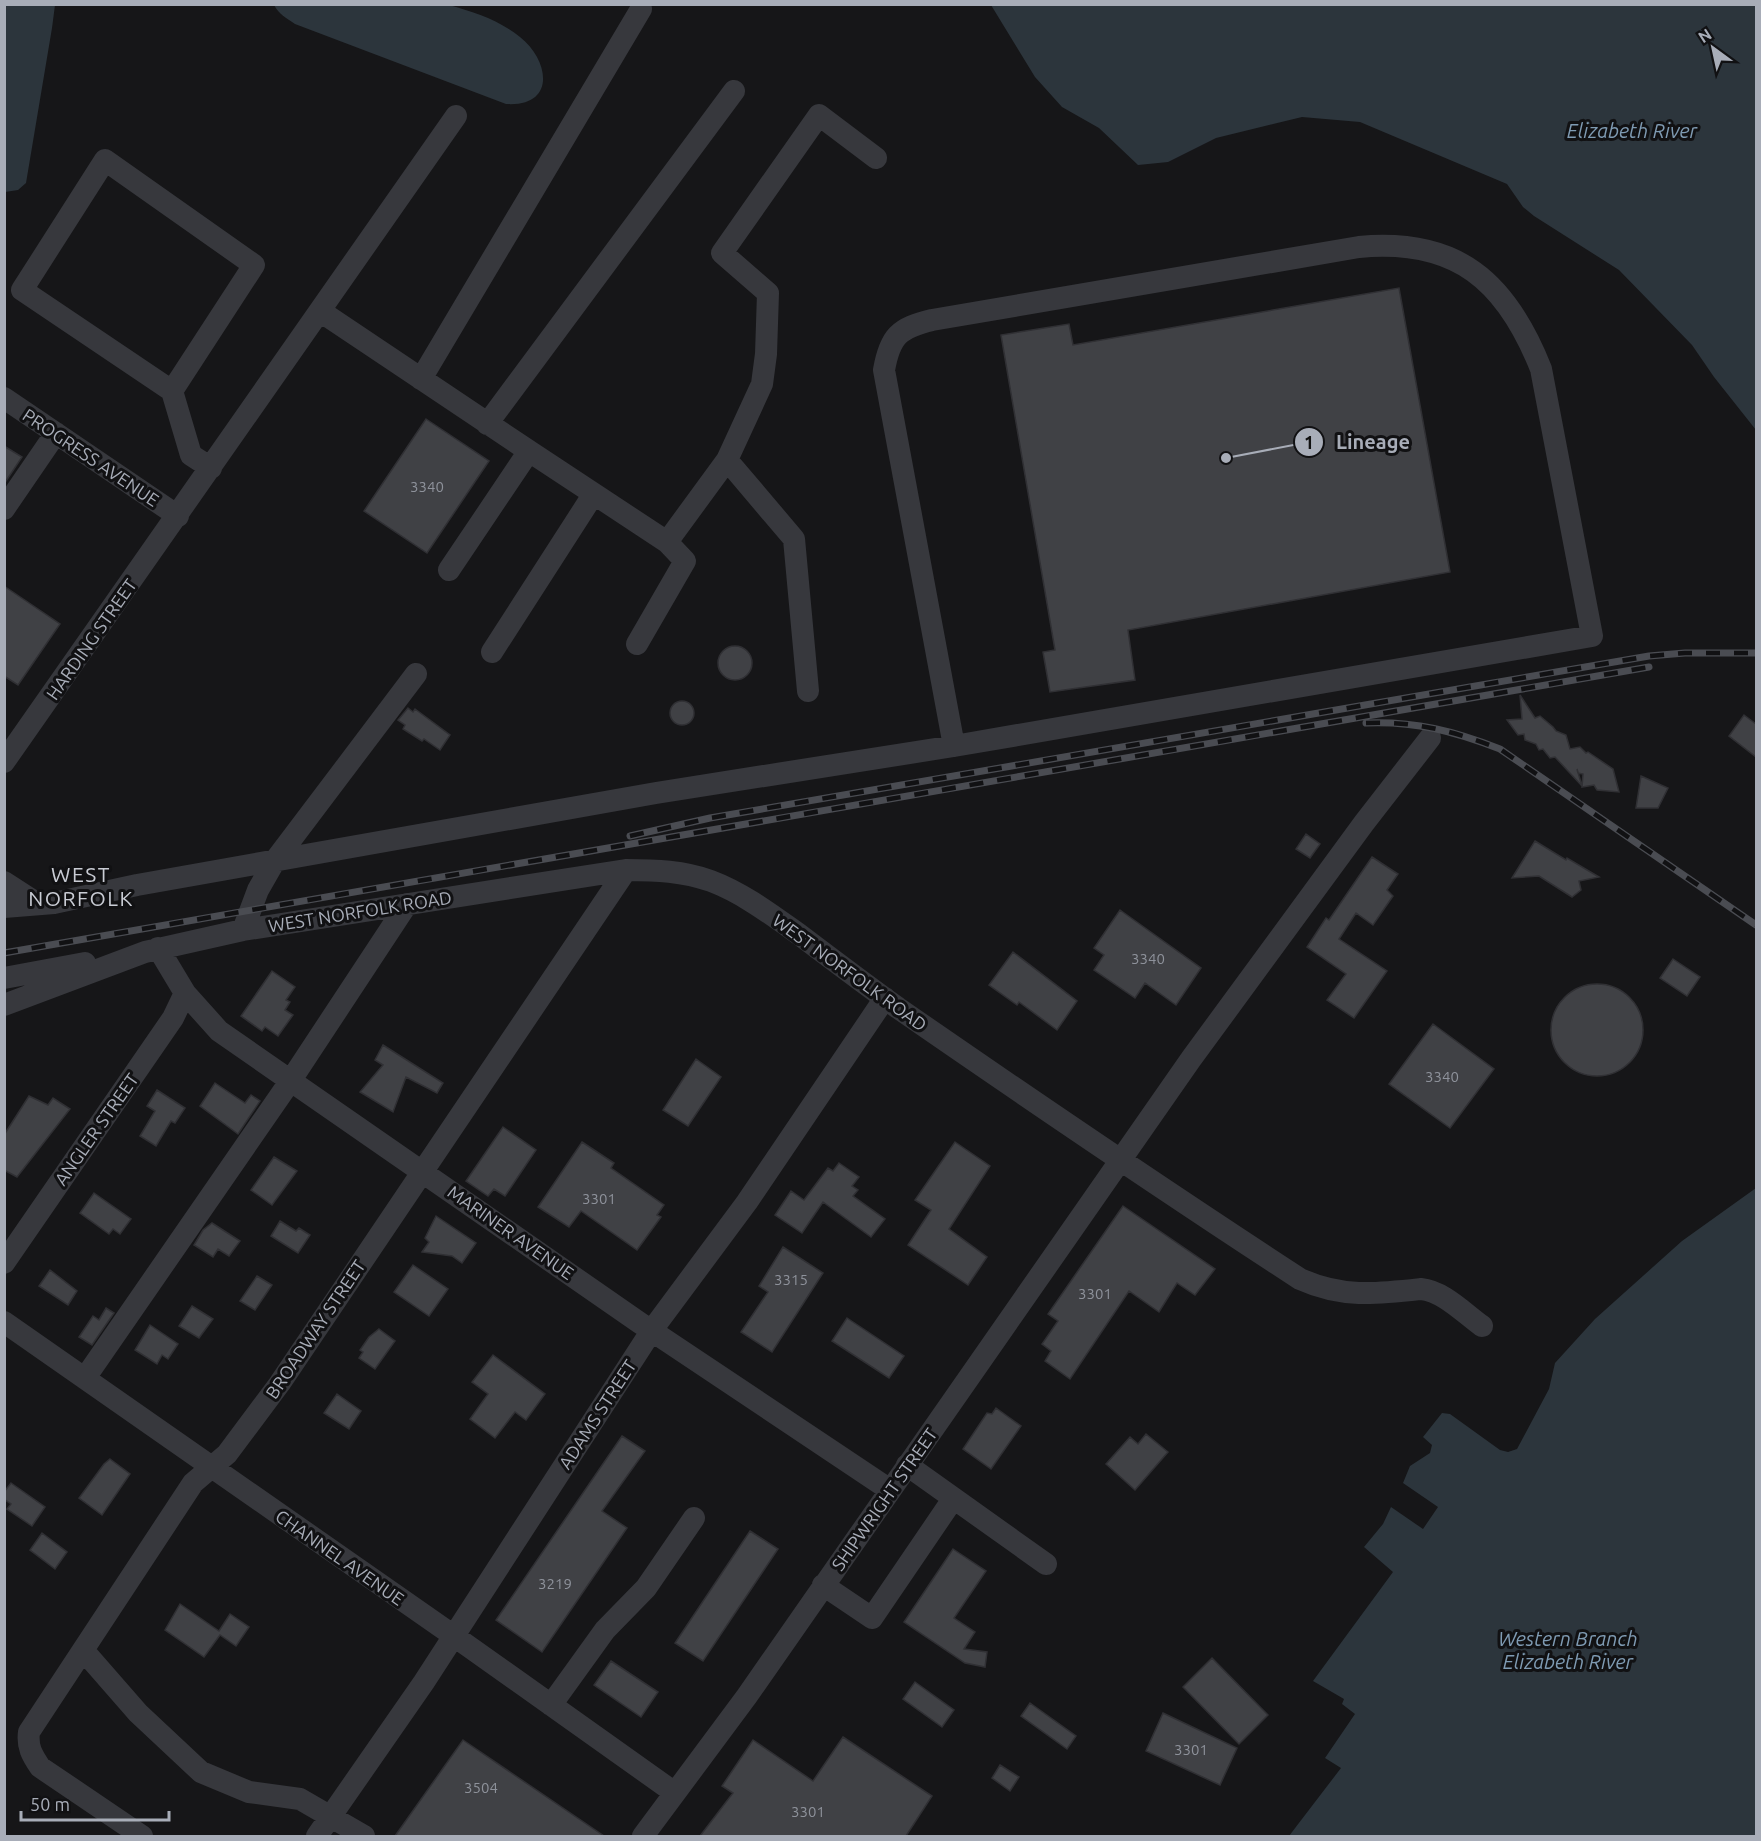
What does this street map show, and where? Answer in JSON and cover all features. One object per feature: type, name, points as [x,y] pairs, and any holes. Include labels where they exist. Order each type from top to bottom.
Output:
[{"type":"street","points":[[421,379],[641,9]]},
{"type":"street","points":[[488,424],[734,91]]},
{"type":"street","name":"HARDING STREET","points":[[4,762],[456,116]]},
{"type":"street","points":[[667,542],[727,460],[762,384],[766,354],[768,293],[722,253],[819,116],[876,158]]},
{"type":"street","points":[[172,391],[254,265],[105,160],[22,290],[172,391],[191,455],[211,468]]},
{"type":"street","points":[[4,907],[54,903],[137,885],[656,793],[954,746],[1592,636],[1541,369],[1530,342],[1498,293],[1479,275],[1457,261],[1433,252],[1406,246],[1383,245],[1359,247],[932,320],[911,325],[895,335],[887,352],[884,370],[954,746]]},
{"type":"street","points":[[320,311],[593,495],[667,542],[685,561],[636,644]]},
{"type":"street","name":"PROGRESS AVENUE","points":[[4,398],[178,516]]},
{"type":"street","points":[[4,509],[57,433]]},
{"type":"street","points":[[449,570],[529,451]]},
{"type":"street","points":[[727,460],[794,538],[808,692]]},
{"type":"street","points":[[492,652],[593,495]]},
{"type":"street","points":[[243,930],[258,890],[274,862],[416,674]]},
{"type":"street","name":"SHIPWRIGHT STREET","points":[[643,1836],[747,1696],[1191,1059],[1364,823],[1430,738]]},
{"type":"street","name":"WEST NORFOLK ROAD","points":[[4,978],[243,930],[626,870],[681,873],[712,881],[771,914],[1021,1094],[1300,1279],[1327,1288],[1371,1294],[1421,1288],[1429,1290],[1437,1293],[1482,1326]]},
{"type":"street","name":"BROADWAY STREET","points":[[142,1836],[40,1767],[31,1754],[28,1743],[29,1732],[193,1483],[227,1454],[280,1383],[626,870]]},
{"type":"street","points":[[4,882],[38,904]]},
{"type":"street","points":[[85,1378],[291,1080],[407,904]]},
{"type":"street","name":"WEST NORFOLK ROAD","points":[[4,1005],[152,950]]},
{"type":"street","name":"MARINER AVENUE","points":[[152,950],[219,1031],[652,1330],[890,1490]]},
{"type":"street","name":"ANGLER STREET","points":[[4,1263],[173,1018],[186,993]]},
{"type":"street","name":"ADAMS STREET","points":[[317,1836],[454,1636],[652,1330],[747,1202],[885,998]]},
{"type":"street","name":"CHANNEL AVENUE","points":[[4,1322],[675,1793]]},
{"type":"street","points":[[907,1465],[1046,1564]]},
{"type":"street","points":[[823,1585],[872,1618],[953,1499]]},
{"type":"street","points":[[551,1705],[605,1630],[646,1588],[694,1518]]},
{"type":"street","points":[[83,1650],[138,1713],[201,1772],[249,1792],[300,1799],[364,1836]]},
{"type":"water","points":[[4,5],[55,5],[26,183],[18,190],[5,192]]},
{"type":"water","points":[[274,5],[449,5],[495,21],[512,31],[530,47],[538,58],[543,81],[534,98],[522,103],[506,104],[295,24],[280,13]]},
{"type":"water","name":"Elizabeth River","points":[[991,5],[1756,5],[1756,430],[1692,345],[1619,270],[1534,216],[1523,207],[1507,184],[1360,122],[1302,117],[1216,138],[1168,162],[1138,165],[1099,128],[1062,107],[1035,77]]},
{"type":"water","name":"Western Branch Elizabeth River","points":[[1756,1188],[1756,1836],[1289,1836],[1341,1768],[1325,1758],[1355,1714],[1342,1704],[1344,1699],[1313,1681],[1393,1572],[1364,1547],[1383,1524],[1391,1507],[1423,1529],[1438,1507],[1403,1483],[1410,1466],[1430,1453],[1432,1445],[1423,1437],[1442,1413],[1450,1414],[1500,1450],[1508,1452],[1517,1449],[1549,1389],[1555,1363],[1595,1319],[1682,1241]]},
{"type":"building","points":[[1399,288],[1450,572],[1128,630],[1135,680],[1050,692],[1043,652],[1055,650],[1001,335],[1069,324],[1073,345]]},
{"type":"building","points":[[426,419],[489,461],[427,553],[364,511]]},
{"type":"building","points":[[4,446],[22,457],[4,484]]},
{"type":"building","points":[[4,586],[60,624],[18,685],[4,676]]},
{"type":"building","points":[[735,646],[747,651],[752,663],[747,675],[735,680],[723,675],[718,663],[723,651]]},
{"type":"building","points":[[1520,695],[1535,718],[1540,716],[1556,731],[1566,735],[1570,749],[1580,747],[1613,769],[1619,792],[1597,790],[1594,785],[1582,787],[1583,774],[1578,773],[1582,786],[1555,757],[1550,758],[1543,749],[1539,750],[1536,744],[1525,740],[1524,734],[1518,735],[1507,720],[1522,719]]},
{"type":"building","points":[[682,701],[691,704],[694,713],[691,722],[682,725],[673,722],[670,713],[673,704]]},
{"type":"building","points":[[408,708],[413,712],[415,709],[450,735],[440,750],[403,729],[405,725],[398,720]]},
{"type":"building","points":[[1744,715],[1756,724],[1756,757],[1729,736]]},
{"type":"building","points":[[1641,776],[1668,788],[1658,808],[1636,808]]},
{"type":"building","points":[[1306,834],[1320,844],[1310,858],[1296,849]]},
{"type":"building","points":[[1535,841],[1599,877],[1579,881],[1581,890],[1572,897],[1539,876],[1512,878]]},
{"type":"building","points":[[1372,857],[1398,874],[1387,890],[1393,896],[1373,925],[1356,913],[1339,939],[1387,971],[1354,1018],[1327,1000],[1346,974],[1307,947],[1326,918],[1329,920]]},
{"type":"building","points":[[1120,910],[1201,968],[1176,1005],[1145,983],[1135,998],[1094,970],[1104,955],[1094,948]]},
{"type":"building","points":[[1013,952],[1077,1001],[1057,1030],[1019,1002],[1017,1005],[989,985]]},
{"type":"building","points":[[1673,959],[1700,977],[1687,996],[1660,978]]},
{"type":"building","points":[[272,971],[295,987],[286,1000],[290,1002],[285,1010],[293,1015],[278,1036],[265,1027],[262,1031],[241,1016]]},
{"type":"building","points":[[1597,984],[1614,988],[1629,998],[1639,1013],[1643,1030],[1639,1047],[1629,1062],[1614,1072],[1597,1076],[1580,1072],[1565,1062],[1555,1047],[1551,1030],[1555,1013],[1565,998],[1580,988]]},
{"type":"building","points":[[1433,1024],[1494,1069],[1450,1128],[1389,1084]]},
{"type":"building","points":[[383,1045],[443,1083],[437,1093],[406,1077],[393,1112],[360,1092],[383,1065],[375,1060]]},
{"type":"building","points":[[696,1059],[721,1077],[688,1126],[663,1110]]},
{"type":"building","points":[[215,1083],[245,1103],[251,1095],[260,1101],[238,1134],[200,1106]]},
{"type":"building","points":[[157,1090],[185,1108],[175,1123],[171,1121],[156,1146],[140,1136],[155,1111],[147,1106]]},
{"type":"building","points":[[29,1096],[48,1105],[53,1098],[70,1109],[17,1177],[4,1170],[4,1135]]},
{"type":"building","points":[[503,1127],[536,1150],[505,1196],[494,1189],[488,1196],[466,1181]]},
{"type":"building","points":[[582,1142],[614,1163],[611,1168],[664,1205],[657,1215],[661,1217],[637,1250],[581,1211],[569,1227],[538,1207]]},
{"type":"building","points":[[955,1142],[990,1166],[949,1229],[987,1257],[968,1285],[908,1245],[931,1210],[915,1200]]},
{"type":"building","points":[[274,1157],[297,1171],[272,1205],[251,1190]]},
{"type":"building","points":[[839,1163],[859,1177],[852,1186],[858,1190],[853,1196],[885,1219],[871,1237],[823,1202],[802,1233],[775,1215],[791,1191],[804,1200],[828,1168],[833,1171]]},
{"type":"building","points":[[94,1193],[131,1219],[120,1234],[113,1229],[109,1234],[80,1213]]},
{"type":"building","points":[[1123,1206],[1215,1269],[1195,1295],[1177,1283],[1159,1312],[1129,1291],[1070,1379],[1045,1361],[1051,1351],[1042,1344],[1058,1321],[1048,1314]]},
{"type":"building","points":[[436,1216],[476,1243],[462,1263],[452,1256],[422,1252],[429,1242],[425,1238]]},
{"type":"building","points":[[280,1221],[296,1231],[299,1228],[310,1235],[298,1253],[271,1236]]},
{"type":"building","points":[[212,1223],[240,1241],[229,1256],[218,1249],[213,1257],[194,1245],[203,1230]]},
{"type":"building","points":[[783,1247],[823,1273],[772,1352],[741,1332],[768,1292],[759,1286]]},
{"type":"building","points":[[413,1265],[448,1289],[429,1316],[394,1292]]},
{"type":"building","points":[[50,1270],[77,1291],[68,1305],[39,1286]]},
{"type":"building","points":[[257,1276],[272,1285],[255,1310],[240,1301]]},
{"type":"building","points":[[192,1306],[213,1319],[199,1338],[179,1326]]},
{"type":"building","points":[[106,1308],[114,1313],[92,1345],[79,1337],[93,1316],[99,1320]]},
{"type":"building","points":[[847,1318],[904,1356],[889,1378],[832,1341]]},
{"type":"building","points":[[150,1325],[178,1344],[168,1359],[162,1355],[157,1364],[135,1350]]},
{"type":"building","points":[[379,1329],[395,1341],[375,1369],[359,1358],[363,1352],[360,1350],[369,1337]]},
{"type":"building","points":[[493,1355],[545,1394],[526,1420],[515,1412],[495,1438],[470,1419],[488,1394],[472,1382]]},
{"type":"building","points":[[337,1394],[361,1411],[349,1429],[324,1413]]},
{"type":"building","points":[[996,1408],[1021,1426],[991,1469],[963,1449],[987,1413],[992,1414]]},
{"type":"building","points":[[1146,1434],[1168,1452],[1135,1490],[1106,1464],[1130,1437],[1138,1444]]},
{"type":"building","points":[[622,1436],[645,1451],[602,1511],[627,1528],[542,1652],[496,1620]]},
{"type":"building","points":[[110,1459],[130,1474],[102,1515],[79,1498]]},
{"type":"building","points":[[11,1483],[45,1507],[32,1526],[7,1509],[11,1504],[4,1499],[4,1492]]},
{"type":"building","points":[[750,1531],[778,1549],[703,1661],[675,1643]]},
{"type":"building","points":[[42,1533],[67,1552],[55,1569],[30,1550]]},
{"type":"building","points":[[953,1549],[986,1571],[954,1618],[975,1632],[964,1649],[987,1652],[985,1667],[965,1663],[904,1622]]},
{"type":"building","points":[[180,1604],[219,1631],[230,1614],[249,1627],[236,1646],[220,1635],[204,1657],[165,1630]]},
{"type":"building","points":[[1212,1658],[1268,1715],[1239,1744],[1183,1687]]},
{"type":"building","points":[[611,1661],[658,1692],[641,1717],[594,1685]]},
{"type":"building","points":[[915,1682],[954,1710],[942,1727],[903,1699]]},
{"type":"building","points":[[1030,1703],[1076,1736],[1067,1749],[1021,1716]]},
{"type":"building","points":[[1163,1713],[1237,1748],[1220,1785],[1146,1751]]},
{"type":"building","points":[[843,1737],[932,1796],[906,1836],[700,1836],[733,1793],[722,1786],[753,1740],[813,1781]]},
{"type":"building","points":[[463,1740],[604,1836],[395,1836]]},
{"type":"building","points":[[1000,1765],[1019,1777],[1010,1791],[992,1778]]},
{"type":"railway","points":[[630,836],[710,818],[1649,656],[1685,653],[1756,653]]},
{"type":"railway","points":[[4,953],[1649,667]]},
{"type":"railway","points":[[1366,723],[1434,728],[1500,749],[1756,925]]},
{"type":"place","name":"Lineage","points":[[1226,458]]},
{"type":"district","name":"WEST NORFOLK","points":[[81,886]]}]
